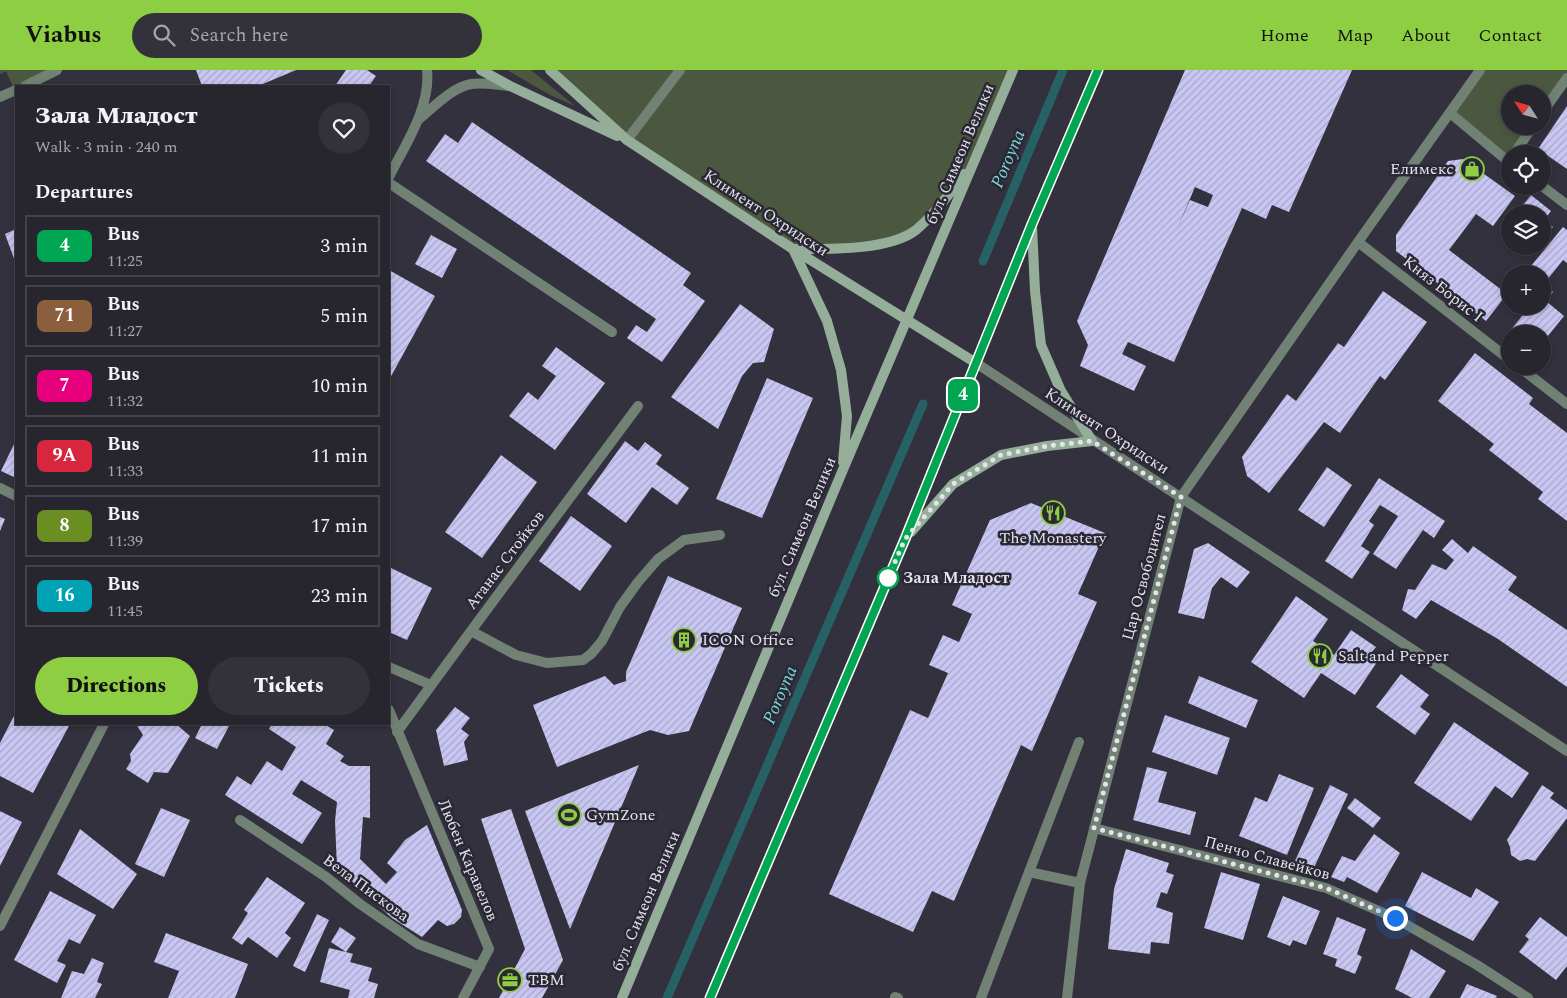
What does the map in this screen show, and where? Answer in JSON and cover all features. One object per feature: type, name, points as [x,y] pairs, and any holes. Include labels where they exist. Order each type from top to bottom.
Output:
[{"type":"main road","name":"Климент Охридски","points":[[481,70],[510,86],[627,140],[793,249],[976,363]]},
{"type":"main road","name":"Климент Охридски","points":[[550,70],[627,140]]},
{"type":"main road","name":"бул. Симеон Велики","points":[[622,998],[906,319],[1013,70]]},
{"type":"main road","points":[[710,998],[905,539],[1032,224],[1098,70]]},
{"type":"main road","points":[[842,472],[847,416],[841,370],[827,321],[793,249],[849,250],[891,241],[914,231],[931,216],[972,164]]},
{"type":"main road","points":[[905,539],[953,484],[1001,455],[1047,446],[1092,441],[1061,391],[1041,345],[1035,291],[1032,224]]},
{"type":"street","points":[[27,85],[57,70]]},
{"type":"street","points":[[390,175],[419,119],[428,80],[427,70]]},
{"type":"street","points":[[627,140],[680,70]]},
{"type":"street","name":"Цар Освободител","points":[[1067,998],[1080,883],[1181,497],[1480,70]]},
{"type":"street","points":[[1551,100],[1567,78]]},
{"type":"street","points":[[419,119],[452,92],[469,85],[485,83],[510,86]]},
{"type":"street","points":[[0,98],[15,90]]},
{"type":"street","points":[[1450,113],[1501,151]]},
{"type":"street","points":[[390,184],[612,332]]},
{"type":"street","points":[[1551,193],[1567,205]]},
{"type":"street","name":"Княз Борис I","points":[[1358,242],[1501,353]]},
{"type":"street","name":"Климент Охридски","points":[[976,363],[1092,441],[1181,497],[1567,751]]},
{"type":"street","points":[[1530,375],[1567,404]]},
{"type":"street","name":"Атанас Стойков","points":[[397,732],[638,406]]},
{"type":"street","points":[[0,488],[15,496]]},
{"type":"street","points":[[470,631],[516,655],[547,663],[583,660],[591,654],[602,640],[620,606],[658,559],[684,540],[720,535]]},
{"type":"street","points":[[390,667],[431,685]]},
{"type":"street","name":"Любен Каравелов","points":[[390,713],[489,949],[463,998]]},
{"type":"street","points":[[0,926],[103,725]]},
{"type":"street","points":[[981,998],[1079,742]]},
{"type":"street","name":"Вела Пискова","points":[[240,820],[326,877],[360,904],[418,944],[480,967]]},
{"type":"street","name":"Пенчо Славейков","points":[[1094,828],[1326,888],[1395,918],[1477,965],[1528,998]]},
{"type":"street","points":[[1029,872],[1080,883]]},
{"type":"green space","points":[[0,70],[57,70],[27,85],[15,85],[15,91],[6,71],[0,74]]},
{"type":"green space","points":[[507,70],[531,70],[575,106],[550,95]]},
{"type":"green space","points":[[550,70],[1013,70],[972,164],[931,216],[891,241],[793,249],[627,140]]},
{"type":"green space","points":[[1480,70],[1567,70],[1567,78],[1551,101],[1551,85],[1501,85],[1501,135],[1527,135],[1520,145],[1501,145],[1501,152],[1450,113]]},
{"type":"building","points":[[196,70],[296,70],[260,85],[202,85]]},
{"type":"building","points":[[346,70],[367,70],[376,76],[370,85],[336,85]]},
{"type":"building","points":[[1185,70],[1352,70],[1289,212],[1272,205],[1266,219],[1242,208],[1174,362],[1128,342],[1122,354],[1146,366],[1134,391],[1080,366],[1088,345],[1077,321]],"holes":[[[1195,187],[1213,195],[1208,207],[1190,200],[1177,229]]]},
{"type":"building","points":[[1567,106],[1567,169],[1551,158],[1551,145],[1541,145],[1547,135],[1551,135],[1551,130]]},
{"type":"building","points":[[472,122],[691,273],[683,285],[705,301],[662,362],[627,338],[636,325],[647,332],[656,319],[426,161],[445,134],[458,143]]},
{"type":"building","points":[[1463,159],[1501,186],[1501,195],[1515,196],[1508,205],[1501,205],[1501,215],[1493,226],[1476,214],[1449,250],[1501,289],[1501,302],[1486,321],[1396,251],[1396,235],[1448,161]]},
{"type":"building","points":[[1531,195],[1544,205],[1523,205]]},
{"type":"building","points":[[1563,227],[1567,230],[1567,263],[1563,260],[1551,275],[1551,265],[1532,265],[1540,255],[1551,255],[1551,242]]},
{"type":"building","points":[[15,229],[15,261],[5,234]]},
{"type":"building","points":[[431,235],[457,249],[442,278],[415,264]]},
{"type":"building","points":[[390,271],[435,296],[390,378]]},
{"type":"building","points":[[1383,291],[1427,322],[1385,380],[1380,376],[1340,433],[1324,422],[1269,493],[1247,476],[1242,457],[1287,394],[1296,401],[1338,343],[1344,347]]},
{"type":"building","points":[[740,304],[774,329],[764,362],[753,363],[742,376],[718,429],[671,397]]},
{"type":"building","points":[[1551,305],[1564,316],[1551,332],[1551,325],[1515,325],[1523,315],[1551,315]]},
{"type":"building","points":[[556,347],[605,383],[555,450],[509,416],[528,392],[538,400],[556,376],[542,366]]},
{"type":"building","points":[[1475,353],[1533,398],[1529,404],[1567,433],[1567,521],[1538,499],[1543,492],[1489,450],[1494,444],[1438,401]]},
{"type":"building","points":[[767,378],[813,398],[762,518],[716,499]]},
{"type":"building","points":[[625,441],[638,451],[645,442],[662,455],[656,464],[689,488],[677,505],[652,487],[626,523],[587,494]]},
{"type":"building","points":[[15,442],[15,478],[1,471]]},
{"type":"building","points":[[501,455],[537,482],[482,558],[445,532]]},
{"type":"building","points":[[1327,467],[1352,485],[1324,527],[1298,510]]},
{"type":"building","points":[[1379,478],[1445,521],[1434,538],[1423,530],[1396,569],[1373,554],[1398,516],[1380,505],[1369,521],[1374,525],[1361,546],[1370,552],[1352,579],[1325,561]]},
{"type":"building","points":[[1031,503],[1105,533],[1078,594],[1097,602],[1032,751],[1021,745],[954,901],[932,891],[913,932],[829,894],[910,710],[928,718],[948,673],[929,665],[943,635],[959,642],[972,614],[952,605],[990,520]]},
{"type":"building","points":[[571,516],[612,546],[580,591],[539,561]]},
{"type":"building","points":[[0,517],[5,519],[0,531]]},
{"type":"building","points":[[1452,539],[1468,553],[1473,546],[1517,577],[1508,590],[1567,630],[1567,687],[1498,639],[1431,600],[1416,619],[1402,610],[1408,589],[1415,590],[1432,564],[1446,570],[1454,560],[1442,550]]},
{"type":"building","points":[[1208,543],[1250,572],[1237,588],[1221,577],[1212,588],[1204,619],[1178,613],[1194,549]]},
{"type":"building","points":[[390,567],[432,588],[407,640],[390,632]]},
{"type":"building","name":"ICON Office","points":[[668,576],[742,608],[689,731],[668,735],[650,730],[557,767],[533,705],[605,676],[614,685],[626,681],[626,672]]},
{"type":"building","points":[[1296,596],[1328,619],[1313,641],[1334,655],[1351,630],[1376,647],[1371,653],[1379,659],[1355,695],[1321,673],[1304,698],[1251,662]]},
{"type":"building","points":[[1401,674],[1429,695],[1420,707],[1430,714],[1415,735],[1376,707]]},
{"type":"building","points":[[1199,676],[1258,700],[1246,728],[1188,703]]},
{"type":"building","points":[[455,707],[470,718],[461,729],[469,735],[464,742],[468,760],[444,766],[436,730]]},
{"type":"building","points":[[15,714],[15,725],[69,725],[33,793],[0,776],[0,743]]},
{"type":"building","points":[[1165,715],[1230,738],[1217,775],[1152,752]]},
{"type":"building","points":[[1454,722],[1529,773],[1512,798],[1495,786],[1471,821],[1414,783]]},
{"type":"building","points":[[137,725],[177,725],[190,736],[168,773],[154,772],[148,783],[126,769],[131,761],[130,754],[143,735]]},
{"type":"building","points":[[202,725],[229,725],[217,749],[195,738]]},
{"type":"building","points":[[271,725],[326,725],[334,730],[326,744],[344,756],[340,761],[349,766],[370,766],[370,818],[363,817],[360,859],[386,884],[397,872],[387,863],[405,840],[427,825],[462,910],[461,917],[454,924],[447,926],[438,920],[422,937],[392,918],[337,868],[335,821],[337,802],[301,780],[292,794],[322,813],[302,844],[225,795],[237,776],[251,785],[267,761],[282,771],[296,747],[269,729]]},
{"type":"building","points":[[639,765],[570,929],[525,811]]},
{"type":"building","points":[[1147,767],[1167,772],[1158,802],[1196,812],[1190,835],[1133,820]]},
{"type":"building","points":[[1279,774],[1314,788],[1287,855],[1239,836],[1255,797],[1267,802]]},
{"type":"building","points":[[1330,785],[1348,794],[1312,872],[1294,863]]},
{"type":"building","points":[[1542,785],[1554,793],[1550,798],[1567,810],[1567,818],[1535,861],[1527,859],[1520,861],[1511,855],[1507,840]]},
{"type":"building","points":[[1355,798],[1381,818],[1373,828],[1347,808]]},
{"type":"building","points":[[161,808],[190,820],[164,877],[135,864]]},
{"type":"building","points":[[511,809],[563,960],[542,998],[499,998],[525,949],[481,819]]},
{"type":"building","points":[[0,811],[22,822],[0,866]]},
{"type":"building","points":[[80,829],[137,874],[113,909],[57,874]]},
{"type":"building","points":[[1374,834],[1400,853],[1377,893],[1347,877],[1344,882],[1331,877],[1342,856],[1355,861]]},
{"type":"building","points":[[1126,849],[1169,863],[1166,872],[1174,875],[1167,894],[1161,892],[1156,907],[1173,913],[1169,944],[1151,942],[1150,954],[1108,949],[1114,889]]},
{"type":"building","points":[[1221,872],[1260,884],[1243,940],[1204,928]]},
{"type":"building","points":[[1422,872],[1471,898],[1476,888],[1499,902],[1473,941],[1405,906]]},
{"type":"building","points":[[267,877],[305,903],[285,933],[291,938],[277,958],[248,937],[242,945],[232,938],[248,913],[244,910]]},
{"type":"building","points":[[50,891],[96,915],[80,944],[69,939],[57,961],[66,965],[57,983],[14,960]]},
{"type":"building","points":[[1283,896],[1320,911],[1306,945],[1293,940],[1290,946],[1267,937]]},
{"type":"building","points":[[317,914],[329,920],[305,972],[293,966]]},
{"type":"building","points":[[1337,917],[1366,929],[1357,954],[1362,957],[1355,974],[1335,966],[1337,959],[1323,954]]},
{"type":"building","points":[[1540,917],[1567,937],[1567,966],[1556,980],[1519,952],[1529,939],[1525,936]]},
{"type":"building","points":[[340,927],[356,938],[346,952],[331,942]]},
{"type":"building","points":[[166,933],[248,964],[235,998],[168,998],[179,971],[154,962]]},
{"type":"building","points":[[329,948],[353,954],[350,962],[372,968],[368,981],[378,984],[374,998],[348,998],[350,990],[320,982]]},
{"type":"building","points":[[1411,949],[1446,971],[1429,998],[1412,998],[1395,989]]},
{"type":"building","points":[[92,958],[104,963],[97,982],[102,984],[95,998],[61,998],[72,971],[84,974]]},
{"type":"building","points":[[1467,984],[1497,996],[1496,998],[1460,998]]},
{"type":"waterway","name":"Poroyna","points":[[983,261],[1063,70]]},
{"type":"waterway","name":"Poroyna","points":[[667,998],[923,404]]},
{"type":"bus line","name":"4","points":[[710,998],[905,539],[1032,224],[1098,70]]},
{"type":"place","name":"Елимекс","points":[[1472,169]]},
{"type":"place","name":"The Monastery","points":[[1053,513]]},
{"type":"place","name":"Зала Младост","points":[[888,578]]},
{"type":"place","name":"ICON Office","points":[[684,640]]},
{"type":"place","name":"Salt and Pepper","points":[[1320,656]]},
{"type":"place","name":"GymZone","points":[[569,815]]},
{"type":"place","name":"ТВМ","points":[[510,980]]},
{"type":"route","points":[[888,578],[905,539],[953,484],[1001,455],[1047,446],[1092,441],[1181,497],[1094,828],[1326,888],[1395,918]]}]
